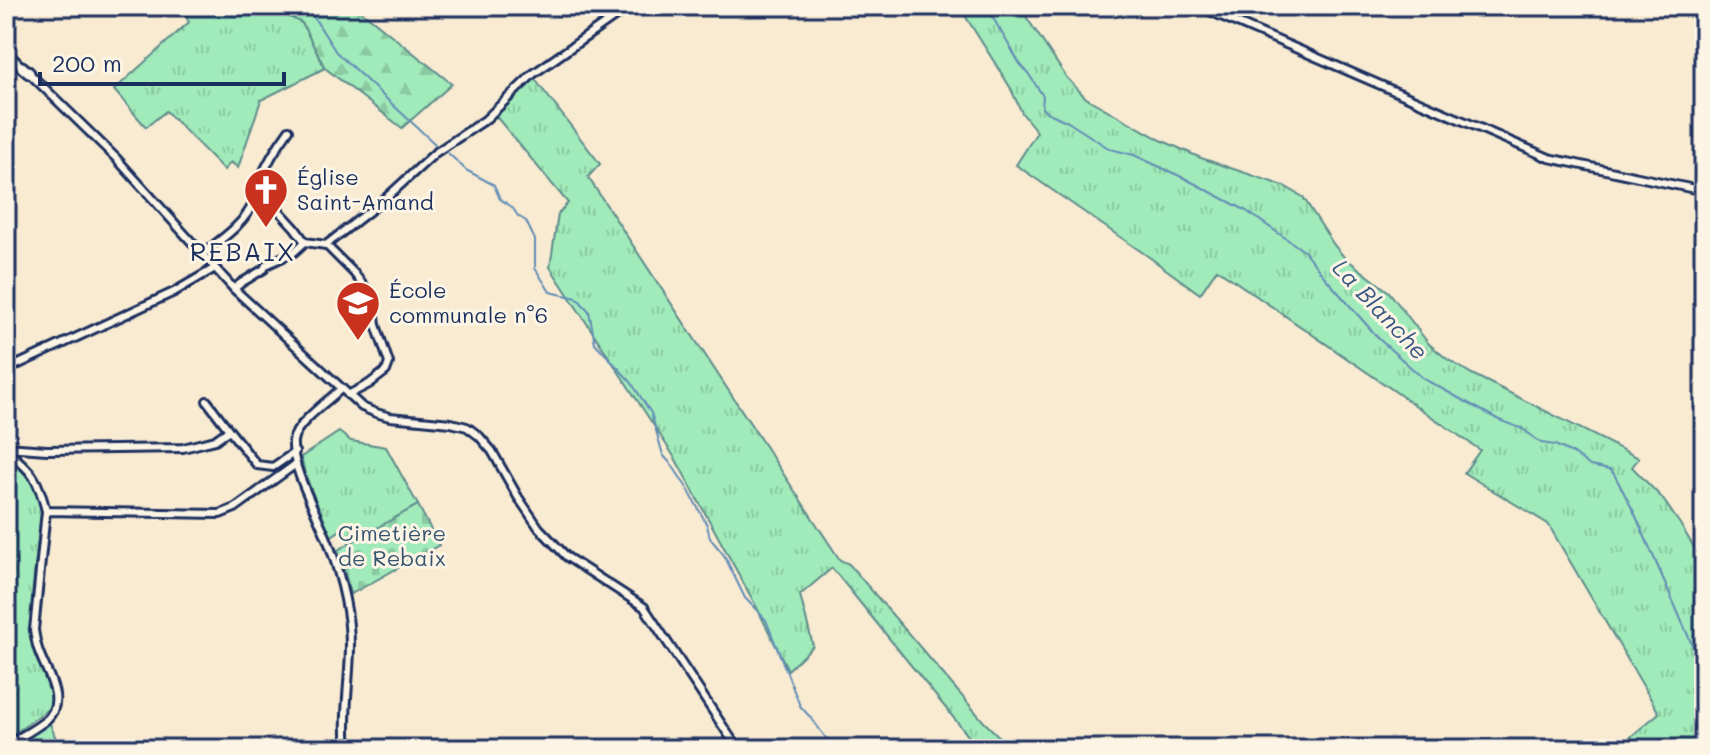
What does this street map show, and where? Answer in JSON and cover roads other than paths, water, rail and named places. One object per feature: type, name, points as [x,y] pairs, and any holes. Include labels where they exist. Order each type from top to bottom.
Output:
[{"type":"street","points":[[326,245],[386,198],[435,153],[485,120],[533,74],[630,6]]},
{"type":"street","points":[[1198,6],[1549,158],[1704,191]]},
{"type":"street","points":[[6,51],[116,158],[234,289],[362,407],[404,419],[451,423],[467,427],[479,436],[492,451],[539,528],[567,557],[644,607],[738,749]]},
{"type":"street","points":[[202,254],[235,229],[255,200],[259,181],[289,130]]},
{"type":"street","points":[[257,193],[263,193],[270,199],[305,242],[326,245],[373,298],[376,325],[389,363],[386,371],[348,395]]},
{"type":"street","points":[[234,289],[305,242]]},
{"type":"street","points":[[6,370],[174,292],[215,268]]},
{"type":"street","points":[[342,388],[296,431],[293,442],[296,464],[329,543],[345,596],[350,645],[345,733],[347,749]]},
{"type":"street","points":[[207,401],[257,465],[273,467],[295,452]]},
{"type":"street","points":[[6,448],[183,448],[215,440],[229,430]]},
{"type":"street","points":[[6,448],[36,480],[46,511],[34,630],[37,647],[55,689],[55,707],[46,720],[6,745]]},
{"type":"street","points":[[46,511],[220,514],[235,508],[296,464]]},
{"type":"waterway","points":[[301,6],[313,16],[336,52],[435,144]]},
{"type":"waterway","name":"La Blanche","points":[[986,6],[1043,96],[1042,108],[1045,111],[1110,149],[1134,155],[1245,210],[1304,251],[1380,340],[1424,379],[1499,420],[1523,429],[1541,443],[1555,445],[1590,466],[1610,470],[1634,512],[1704,672]]},
{"type":"waterway","points":[[448,153],[466,170],[494,185],[500,199],[526,221],[535,240],[535,268],[550,292],[577,298],[589,311],[595,343],[631,382],[651,413],[663,455],[689,491],[707,525],[710,538],[724,555],[745,598],[766,620],[800,706],[834,749]]},
{"type":"place","name":"Église Saint-Amand","points":[[266,229]]},
{"type":"place","name":"École communale n°6","points":[[358,342]]},
{"type":"district","name":"REBAIX","points":[[243,252]]},
{"type":"park label","name":"Cimetière de Rebaix","points":[[392,546]]}]
